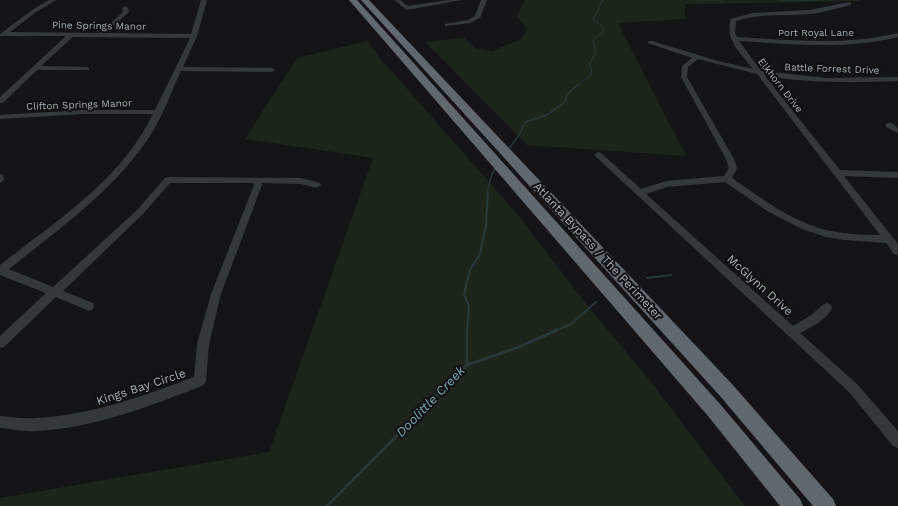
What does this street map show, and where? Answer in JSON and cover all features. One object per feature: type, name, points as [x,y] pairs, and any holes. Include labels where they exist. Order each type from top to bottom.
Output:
[{"type":"highway","name":"Atlanta Bypass / The Perimeter","points":[[353,0],[491,156],[512,169],[726,390],[826,506]]},
{"type":"highway","name":"Atlanta Bypass / The Perimeter","points":[[366,0],[496,141],[512,169],[793,506]]},
{"type":"street","points":[[2,35],[34,11],[53,0]]},
{"type":"street","points":[[0,271],[70,215],[105,184],[130,156],[149,131],[194,36],[204,0]]},
{"type":"street","points":[[398,0],[407,8],[458,0]]},
{"type":"street","points":[[446,25],[470,21],[478,16],[484,0]]},
{"type":"street","points":[[734,38],[731,27],[733,20],[739,18],[761,14],[817,12],[849,4]]},
{"type":"street","points":[[101,35],[126,12],[125,8]]},
{"type":"street","points":[[0,101],[72,34]]},
{"type":"street","name":"Pine Springs Manor","points":[[2,35],[72,34],[194,36]]},
{"type":"street","name":"Port Royal Lane","points":[[734,38],[826,43],[873,40],[898,35]]},
{"type":"street","name":"Elkhorn Drive","points":[[734,38],[759,73],[898,251]]},
{"type":"street","name":"Battle Forrest Drive","points":[[650,42],[697,57],[759,73],[821,80],[898,79]]},
{"type":"street","points":[[697,57],[685,66],[684,77],[730,159],[733,168],[727,179]]},
{"type":"street","points":[[35,68],[87,69]]},
{"type":"street","points":[[180,68],[272,70]]},
{"type":"street","name":"Clifton Springs Manor","points":[[0,117],[83,112],[159,112]]},
{"type":"street","points":[[889,126],[898,131]]},
{"type":"street","name":"McGlynn Drive","points":[[598,155],[853,388],[898,442]]},
{"type":"street","points":[[838,173],[898,175]]},
{"type":"street","points":[[640,193],[666,184],[727,179],[778,211],[807,227],[835,234],[871,239],[889,239]]},
{"type":"street","points":[[0,343],[140,212],[168,180],[301,181],[317,186]]},
{"type":"street","name":"Kings Bay Circle","points":[[0,422],[42,425],[96,415],[160,396],[200,381],[203,344],[216,294],[258,185],[256,180]]},
{"type":"street","points":[[0,271],[89,306]]},
{"type":"street","points":[[792,331],[807,325],[827,308]]},
{"type":"shaded area","points":[[524,0],[860,1],[685,4],[685,19],[618,23],[686,156],[527,145],[425,42],[464,38],[475,48],[492,51],[519,40],[528,29],[517,17]]},
{"type":"shaded area","points":[[367,41],[381,59],[518,215],[583,300],[648,378],[745,506],[0,506],[0,498],[269,452],[373,158],[245,139],[297,58]]},
{"type":"waterway","name":"Doolittle Creek","points":[[578,85],[592,74],[590,63],[596,53],[593,40],[603,32],[604,28],[593,19],[603,0]]},
{"type":"waterway","name":"Doolittle Creek","points":[[698,0],[722,0]]},
{"type":"waterway","name":"Doolittle Creek","points":[[779,0],[818,0]]},
{"type":"waterway","name":"Doolittle Creek","points":[[508,150],[519,135],[525,122],[547,115],[565,102],[567,94],[579,84]]},
{"type":"waterway","name":"Doolittle Creek","points":[[487,193],[492,174],[496,168]]},
{"type":"waterway","name":"Doolittle Creek","points":[[467,331],[469,306],[464,294],[470,270],[480,254],[486,225],[488,192]]},
{"type":"waterway","points":[[647,278],[671,275]]},
{"type":"waterway","points":[[555,331],[571,324],[596,302]]},
{"type":"waterway","points":[[467,365],[519,347],[557,330]]},
{"type":"waterway","name":"Doolittle Creek","points":[[467,331],[467,365]]},
{"type":"waterway","name":"Doolittle Creek","points":[[327,506],[467,365]]}]
